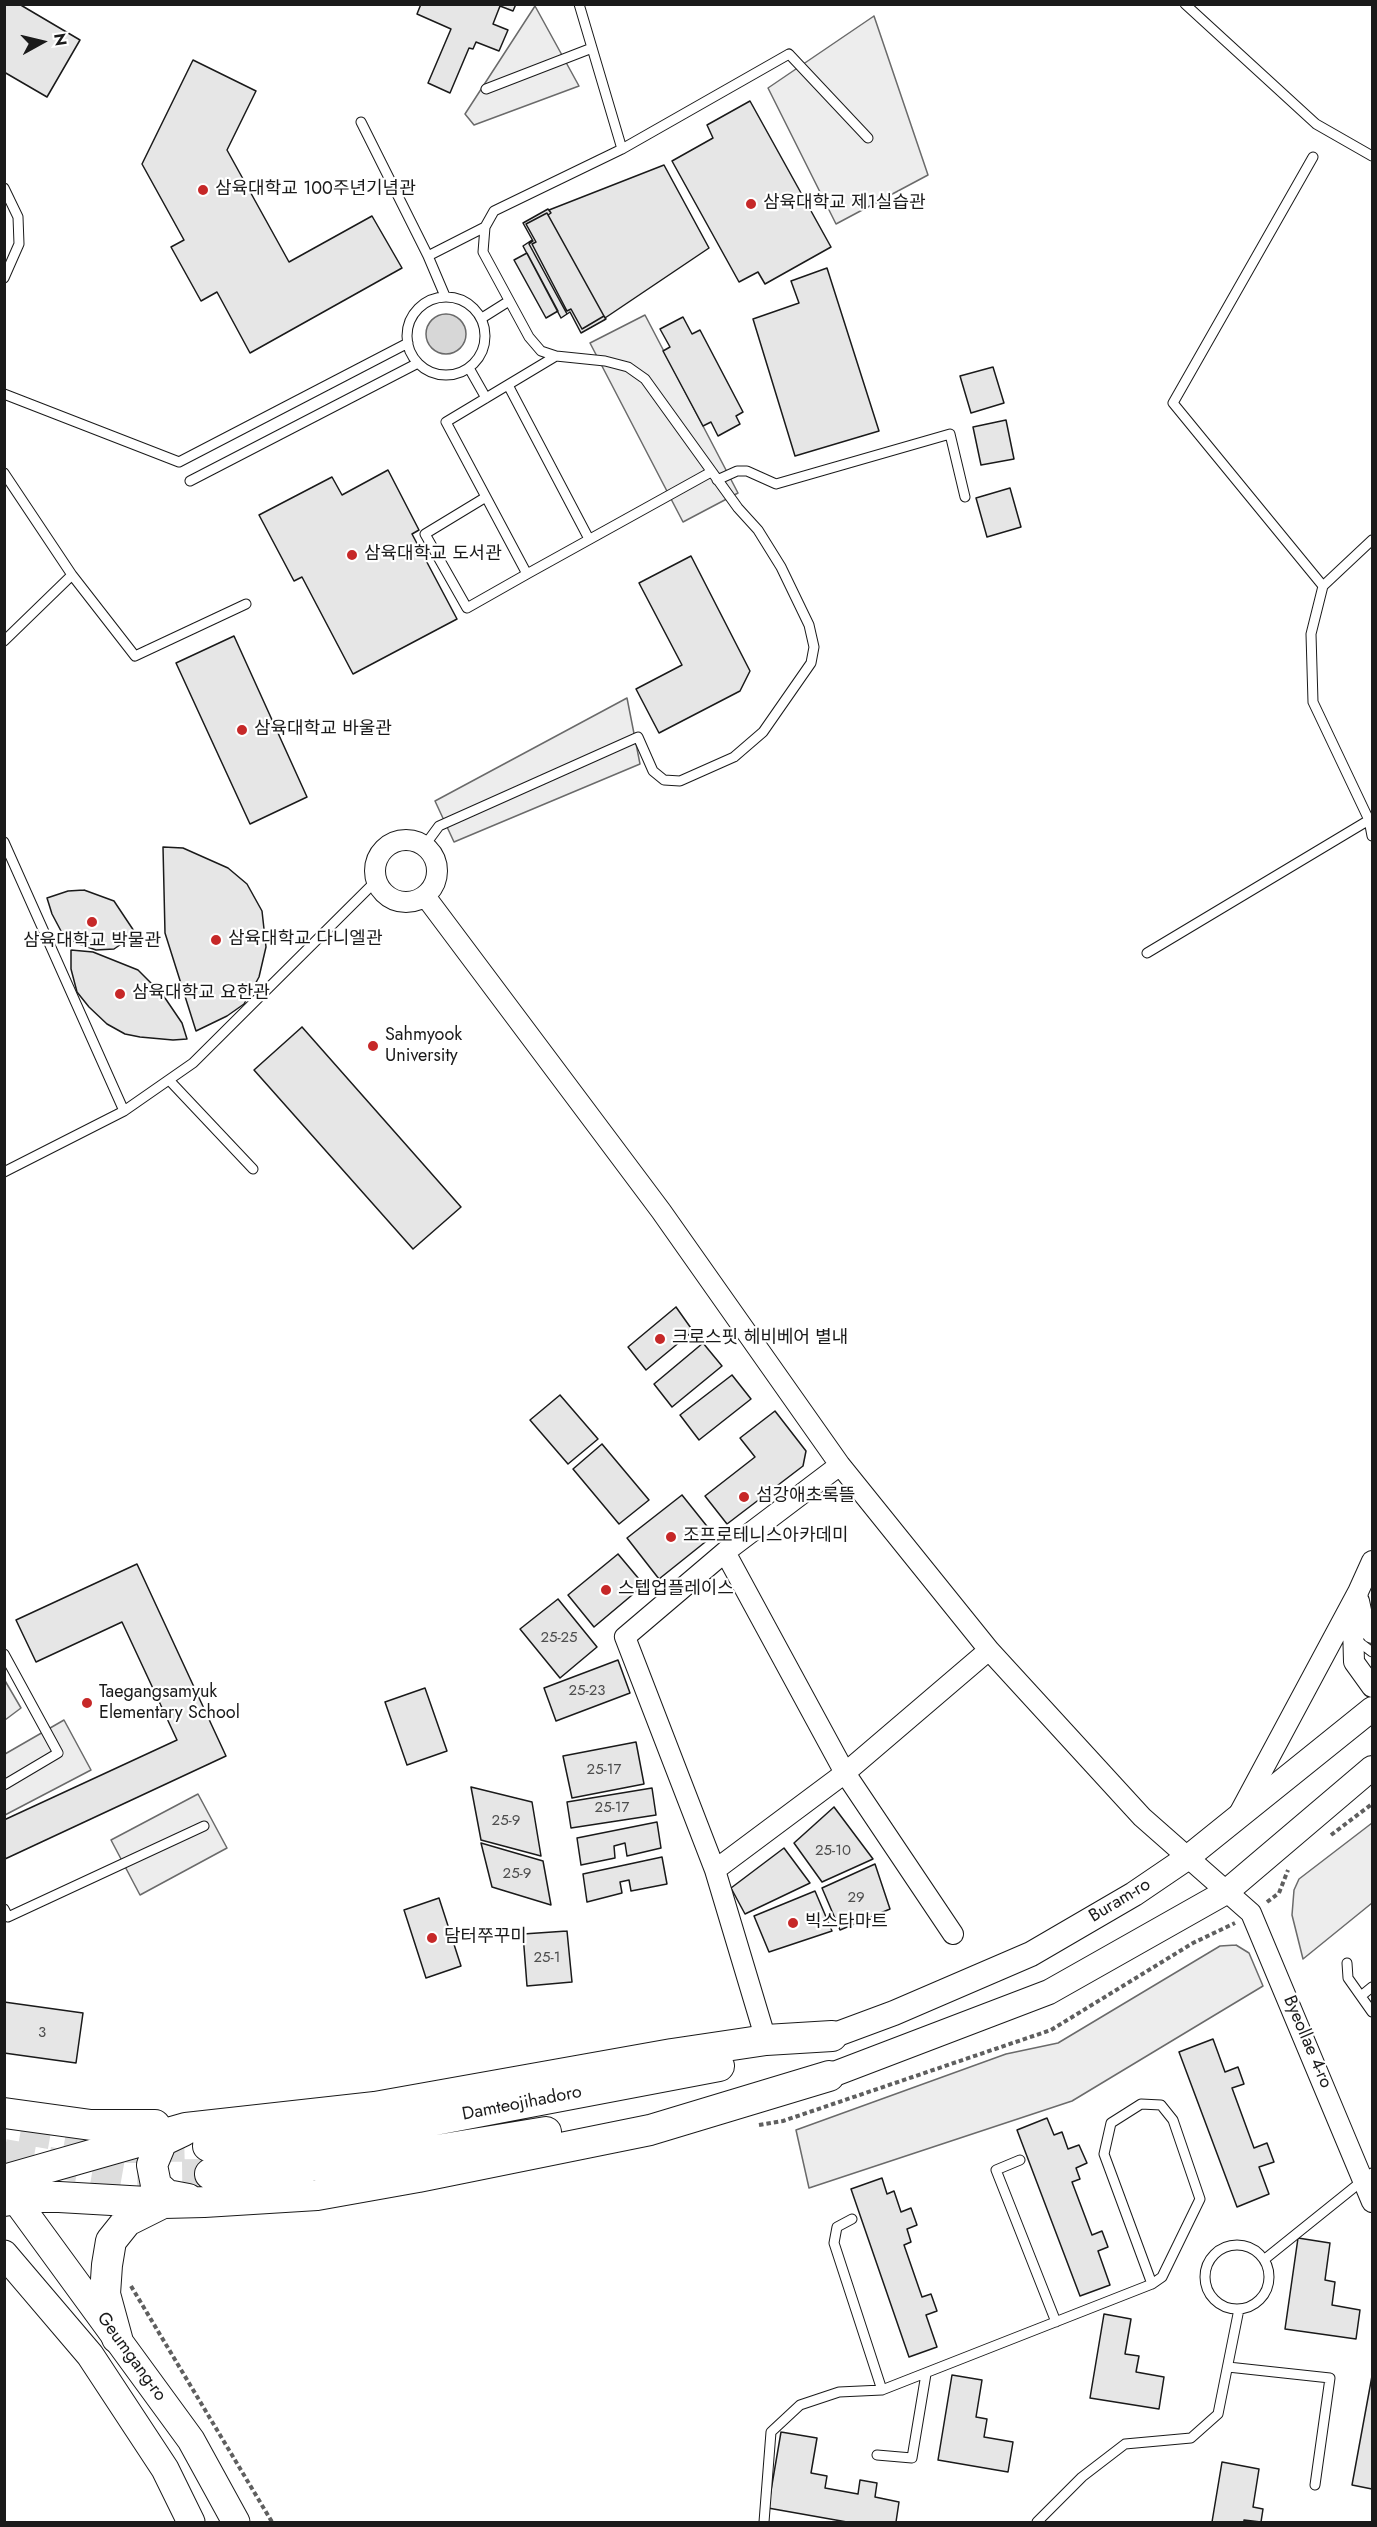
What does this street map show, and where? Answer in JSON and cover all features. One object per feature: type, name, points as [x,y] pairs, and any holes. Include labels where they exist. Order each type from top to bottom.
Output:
[{"type":"main road","points":[[117,2338],[105,2294],[111,2241],[127,2220],[164,2203],[209,2162],[375,2107],[672,2054],[766,2040],[832,2036]]},
{"type":"main road","name":"Damteojihadoro","points":[[209,2162],[278,2144],[388,2129],[748,2061],[832,2036]]},
{"type":"main road","points":[[4,2113],[91,2125],[317,2195],[507,2160],[650,2130],[829,2076]]},
{"type":"main road","points":[[7,2192],[146,2138],[186,2128],[209,2162]]},
{"type":"main road","points":[[7,2192],[164,2203]]},
{"type":"main road","name":"Geumgang-ro","points":[[7,2192],[117,2338],[190,2440],[236,2523]]},
{"type":"main road","name":"Geumgang-ro","points":[[4,2254],[90,2355],[165,2469],[191,2523]]},
{"type":"street","points":[[406,840],[424,845],[431,852],[438,870],[436,880],[425,896],[406,902],[397,900],[381,889],[377,880],[377,861],[388,845],[406,840]]},
{"type":"street","name":"Byeollae 4-ro","points":[[425,896],[661,1211],[840,1465],[989,1650],[1142,1817],[1251,1913],[1368,2176],[1372,2202]]},
{"type":"street","points":[[766,2040],[715,1870],[625,1637],[725,1552],[840,1465]]},
{"type":"street","points":[[725,1552],[845,1773],[953,1934]]},
{"type":"street","points":[[1238,1816],[1358,1592],[1372,1561]]},
{"type":"street","points":[[1358,1592],[1363,1636],[1354,1662],[1372,1687]]},
{"type":"street","points":[[715,1870],[845,1773],[989,1650]]},
{"type":"street","name":"Buram-ro","points":[[832,2036],[894,2013],[1031,1954],[1134,1894],[1187,1858],[1372,1709]]},
{"type":"street","points":[[829,2076],[1049,1992],[1226,1892],[1372,1768]]},
{"type":"lane","points":[[579,4],[622,149]]},
{"type":"lane","points":[[1185,4],[1316,124],[1372,156]]},
{"type":"lane","points":[[486,89],[592,48]]},
{"type":"lane","points":[[424,845],[439,826],[638,737],[653,771],[663,780],[680,781],[734,756],[763,732],[811,663],[814,647],[809,625],[782,567],[758,530],[711,472],[645,379],[628,367],[556,356],[541,351],[529,337],[483,252],[485,227],[494,211],[622,149],[789,54],[868,138]]},
{"type":"lane","points":[[361,122],[428,256],[445,296]]},
{"type":"lane","points":[[1313,158],[1173,403],[1323,586]]},
{"type":"lane","points":[[4,188],[18,217],[20,244],[4,278]]},
{"type":"lane","points":[[428,256],[485,227]]},
{"type":"lane","points":[[445,296],[466,302],[482,318],[486,340],[477,360],[469,368],[459,373],[437,374],[418,363],[408,343],[410,321],[416,311],[434,298],[445,296]]},
{"type":"lane","points":[[482,318],[509,301]]},
{"type":"lane","points":[[4,394],[179,462],[408,343]]},
{"type":"lane","points":[[527,574],[446,422],[556,356]]},
{"type":"lane","points":[[190,481],[418,363]]},
{"type":"lane","points":[[469,368],[486,398]]},
{"type":"lane","points":[[508,386],[589,539]]},
{"type":"lane","points":[[717,480],[737,471],[747,471],[776,484],[950,434],[966,497]]},
{"type":"lane","points":[[486,497],[425,534],[467,608],[711,472]]},
{"type":"lane","points":[[4,473],[72,575],[135,656],[246,604]]},
{"type":"lane","points":[[1372,540],[1323,586],[1311,634],[1313,702],[1371,822],[1372,836]]},
{"type":"lane","points":[[4,641],[72,575]]},
{"type":"lane","points":[[1147,953],[1371,822]]},
{"type":"lane","points":[[4,842],[124,1111]]},
{"type":"lane","points":[[4,1172],[124,1111],[193,1064],[377,880]]},
{"type":"lane","points":[[169,1080],[253,1169]]},
{"type":"lane","points":[[1363,1636],[1372,1652]]},
{"type":"lane","points":[[4,1654],[58,1753],[4,1785]]},
{"type":"lane","points":[[4,1910],[8,1917],[204,1826]]},
{"type":"lane","points":[[1347,1963],[1348,1978],[1372,2012]]},
{"type":"lane","points":[[1360,1995],[1372,1987]]},
{"type":"lane","points":[[764,2523],[771,2433],[800,2405],[839,2392],[882,2390],[1152,2284],[1162,2277],[1200,2199],[1173,2120],[1161,2105],[1141,2104],[1111,2123],[1104,2154],[1152,2284]]},
{"type":"lane","points":[[1020,2160],[996,2170],[1056,2322]]},
{"type":"lane","points":[[1265,2259],[1368,2176]]},
{"type":"lane","points":[[852,2219],[837,2227],[834,2243],[882,2390]]},
{"type":"lane","points":[[1237,2244],[1247,2246],[1265,2259],[1270,2280],[1267,2291],[1260,2300],[1251,2307],[1239,2309],[1220,2305],[1212,2298],[1204,2278],[1210,2258],[1217,2250],[1237,2244]]},
{"type":"lane","points":[[1038,2523],[1082,2477],[1125,2444],[1191,2438],[1218,2414],[1239,2309]]},
{"type":"lane","points":[[1228,2367],[1330,2378],[1315,2485]]},
{"type":"lane","points":[[877,2455],[912,2458],[926,2374]]},
{"type":"path","points":[[1327,1838],[1372,1804]]},
{"type":"path","points":[[1279,1893],[1290,1866]]},
{"type":"path","points":[[751,2127],[783,2121],[1051,2030],[1193,1943],[1226,1928]]},
{"type":"path","points":[[127,2278],[145,2312],[196,2391],[272,2523]]},
{"type":"shaded area","points":[[535,6],[579,86],[474,125],[465,114]]},
{"type":"shaded area","points":[[874,16],[928,175],[836,224],[768,88]]},
{"type":"shaded area","points":[[446,314],[460,320],[466,334],[460,348],[446,354],[432,348],[426,334],[432,320]]},
{"type":"shaded area","points":[[645,315],[738,493],[683,522],[590,343]]},
{"type":"shaded area","points":[[627,698],[640,764],[454,842],[435,801]]},
{"type":"shaded area","points":[[4,1679],[21,1708],[5,1720],[4,1720]]},
{"type":"shaded area","points":[[64,1720],[91,1770],[5,1815],[5,1754]]},
{"type":"shaded area","points":[[198,1794],[227,1848],[140,1895],[111,1840]]},
{"type":"shaded area","points":[[1372,1823],[1372,1903],[1303,1959],[1292,1915],[1294,1890],[1299,1879]]},
{"type":"shaded area","points":[[1236,1945],[1249,1953],[1263,1986],[1072,2101],[809,2188],[796,2130],[1006,2054],[1058,2043],[1220,1946]]},
{"type":"building","points":[[4,4],[19,4],[80,40],[47,97],[4,72]]},
{"type":"building","points":[[421,4],[516,4],[513,11],[500,6],[493,24],[508,30],[499,51],[476,42],[473,49],[469,48],[450,93],[428,83],[451,29],[417,14]]},
{"type":"building","name":"삼육대학교 100주년기념관","points":[[193,60],[256,91],[227,150],[289,262],[372,216],[402,268],[250,353],[217,292],[201,301],[171,247],[184,240],[142,164]]},
{"type":"building","name":"삼육대학교 제1실습관","points":[[750,101],[831,247],[765,284],[758,272],[739,282],[672,161],[713,138],[707,125]]},
{"type":"building","points":[[664,165],[709,248],[605,318],[548,215],[551,213],[549,210]]},
{"type":"building","points":[[548,209],[551,213],[526,224],[536,242],[532,244],[567,311],[571,309],[582,329],[604,316],[606,319],[581,333],[570,312],[567,314],[529,244],[533,241],[523,223]]},
{"type":"building","points":[[547,213],[604,316],[582,329],[571,309],[567,311],[532,244],[536,242],[526,224]]},
{"type":"building","points":[[532,240],[529,244],[567,314],[561,318],[523,246]]},
{"type":"building","points":[[527,253],[558,311],[546,318],[514,260]]},
{"type":"building","points":[[827,268],[879,431],[795,456],[753,319],[799,303],[791,281]]},
{"type":"building","points":[[683,317],[692,334],[700,330],[743,412],[736,416],[740,424],[718,436],[711,422],[703,426],[663,351],[670,347],[660,329]]},
{"type":"building","points":[[993,367],[1004,403],[971,413],[960,376]]},
{"type":"building","points":[[1006,420],[1014,459],[981,465],[973,427]]},
{"type":"building","name":"삼육대학교 도서관","points":[[388,470],[419,530],[412,534],[457,619],[353,674],[302,577],[294,581],[259,515],[332,477],[342,495]]},
{"type":"building","points":[[1010,488],[1021,527],[987,537],[976,498]]},
{"type":"building","points":[[691,556],[750,671],[740,691],[659,733],[636,689],[682,665],[639,583]]},
{"type":"building","name":"삼육대학교 바울관","points":[[234,636],[307,797],[250,824],[176,663]]},
{"type":"building","name":"삼육대학교 다니엘관","points":[[163,847],[183,848],[228,868],[247,884],[262,911],[266,947],[259,977],[244,1004],[227,1016],[196,1031],[165,933]]},
{"type":"building","name":"삼육대학교 박물관","points":[[84,890],[114,901],[136,934],[114,949],[96,950],[76,943],[61,931],[47,898],[68,891]]},
{"type":"building","name":"삼육대학교 요한관","points":[[71,950],[93,952],[138,970],[163,995],[182,1023],[187,1039],[140,1037],[125,1034],[107,1024],[77,992],[71,969]]},
{"type":"building","points":[[302,1027],[461,1207],[413,1249],[254,1070]]},
{"type":"building","name":"크로스핏 헤비베어 별내","points":[[676,1307],[693,1331],[646,1370],[628,1347]]},
{"type":"building","points":[[703,1343],[722,1366],[672,1407],[654,1384]]},
{"type":"building","points":[[732,1375],[751,1399],[699,1440],[680,1415]]},
{"type":"building","points":[[560,1395],[598,1439],[568,1464],[530,1420]]},
{"type":"building","points":[[775,1411],[806,1451],[803,1466],[727,1524],[705,1496],[755,1457],[740,1438]]},
{"type":"building","points":[[602,1444],[649,1500],[619,1524],[573,1469]]},
{"type":"building","name":"조프로테니스아카데미","points":[[682,1495],[714,1535],[659,1579],[627,1538]]},
{"type":"building","name":"스텝업플레이스","points":[[618,1554],[644,1585],[594,1627],[568,1595]]},
{"type":"building","points":[[137,1564],[226,1756],[5,1859],[4,1820],[177,1740],[122,1622],[36,1662],[16,1620]]},
{"type":"building","points":[[558,1599],[597,1647],[560,1678],[520,1629]]},
{"type":"building","points":[[618,1660],[630,1693],[556,1721],[544,1688]]},
{"type":"building","points":[[425,1688],[447,1751],[407,1765],[385,1702]]},
{"type":"building","points":[[636,1742],[644,1784],[572,1798],[563,1756]]},
{"type":"building","points":[[471,1787],[532,1802],[541,1856],[481,1840]]},
{"type":"building","points":[[652,1788],[656,1815],[571,1828],[567,1802]]},
{"type":"building","points":[[834,1807],[873,1859],[822,1882],[794,1843]]},
{"type":"building","points":[[657,1822],[661,1848],[627,1856],[625,1843],[614,1846],[615,1858],[581,1865],[577,1838]]},
{"type":"building","points":[[481,1843],[543,1861],[551,1905],[492,1887]]},
{"type":"building","points":[[784,1848],[810,1883],[745,1914],[731,1888]]},
{"type":"building","points":[[662,1857],[667,1884],[631,1891],[629,1880],[620,1882],[622,1893],[587,1902],[583,1874]]},
{"type":"building","points":[[875,1864],[890,1909],[840,1930],[822,1888]]},
{"type":"building","name":"빅스타마트","points":[[815,1891],[832,1931],[769,1952],[754,1916]]},
{"type":"building","name":"담터쭈꾸미","points":[[439,1898],[461,1966],[426,1978],[404,1910]]},
{"type":"building","points":[[567,1931],[572,1982],[527,1986],[523,1934]]},
{"type":"building","points":[[4,2002],[83,2013],[76,2063],[4,2053]]},
{"type":"building","points":[[1213,2039],[1225,2072],[1238,2067],[1244,2084],[1232,2088],[1254,2148],[1267,2143],[1274,2162],[1259,2167],[1269,2194],[1237,2207],[1179,2052]]},
{"type":"building","points":[[1047,2118],[1054,2135],[1062,2132],[1068,2149],[1079,2145],[1087,2163],[1076,2168],[1080,2179],[1072,2182],[1092,2235],[1102,2231],[1108,2247],[1098,2251],[1110,2285],[1080,2296],[1017,2130]]},
{"type":"building","points":[[882,2178],[887,2194],[894,2191],[901,2212],[911,2208],[917,2225],[907,2229],[911,2242],[904,2245],[922,2297],[931,2294],[937,2311],[926,2315],[937,2347],[909,2357],[851,2189]]},
{"type":"building","points":[[1298,2238],[1330,2243],[1325,2280],[1335,2282],[1332,2305],[1360,2310],[1356,2339],[1285,2329]]},
{"type":"building","points":[[1104,2314],[1131,2319],[1125,2354],[1139,2356],[1136,2372],[1164,2377],[1159,2409],[1090,2398]]},
{"type":"building","points":[[952,2375],[982,2380],[976,2417],[987,2419],[984,2437],[1013,2442],[1008,2472],[938,2460]]},
{"type":"building","points":[[1372,2376],[1372,2489],[1352,2485]]},
{"type":"building","points":[[781,2432],[817,2438],[811,2473],[827,2476],[825,2488],[858,2494],[860,2480],[877,2483],[875,2497],[899,2502],[896,2522],[847,2522],[768,2508]]},
{"type":"building","points":[[1222,2462],[1259,2469],[1253,2507],[1263,2509],[1261,2522],[1244,2520],[1244,2522],[1212,2522]]},
{"type":"tunnel","points":[[21,2129],[129,2148],[208,2146]]},
{"type":"tunnel","points":[[4,2154],[123,2175],[210,2174]]},
{"type":"place","name":"삼육대학교 100주년기념관","points":[[203,190]]},
{"type":"place","name":"삼육대학교 제1실습관","points":[[751,204]]},
{"type":"place","name":"삼육대학교 도서관","points":[[352,555]]},
{"type":"place","name":"삼육대학교 바울관","points":[[242,730]]},
{"type":"place","name":"삼육대학교 박물관","points":[[92,922]]},
{"type":"place","name":"삼육대학교 다니엘관","points":[[216,940]]},
{"type":"place","name":"삼육대학교 요한관","points":[[120,994]]},
{"type":"place","name":"Sahmyook University","points":[[373,1046]]},
{"type":"place","name":"크로스핏 헤비베어 별내","points":[[660,1339]]},
{"type":"place","name":"섬강애초록뜰","points":[[744,1497]]},
{"type":"place","name":"조프로테니스아카데미","points":[[671,1537]]},
{"type":"place","name":"스텝업플레이스","points":[[606,1590]]},
{"type":"place","name":"Taegangsamyuk Elementary School","points":[[87,1703]]},
{"type":"place","name":"빅스타마트","points":[[793,1923]]},
{"type":"place","name":"담터쭈꾸미","points":[[432,1938]]}]
